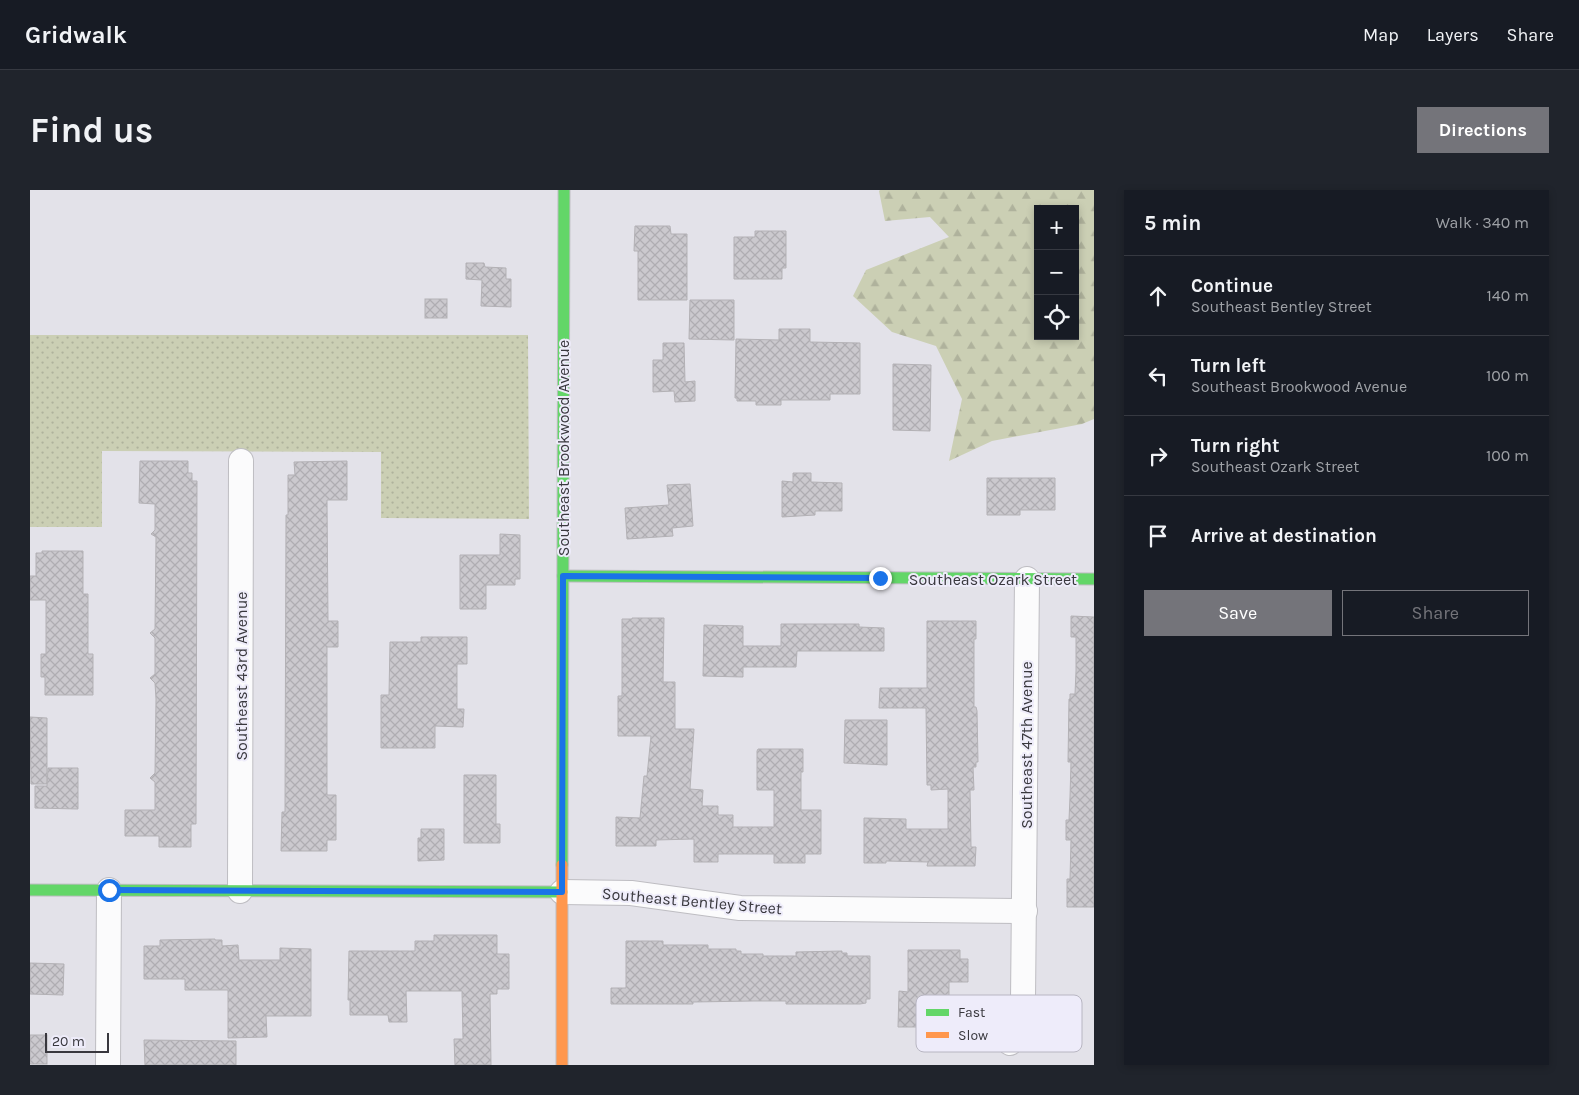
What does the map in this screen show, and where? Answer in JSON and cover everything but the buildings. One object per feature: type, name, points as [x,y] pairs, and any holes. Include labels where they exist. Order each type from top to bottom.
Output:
[{"type":"street","name":"Southeast Brookwood Avenue","points":[[562,1065],[564,190]]},
{"type":"street","name":"Southeast 43rd Avenue","points":[[240,891],[241,461]]},
{"type":"street","name":"Southeast Ozark Street","points":[[563,576],[1094,579]]},
{"type":"street","name":"Southeast 47th Avenue","points":[[1023,995],[1027,580]]},
{"type":"street","name":"Southeast Bentley Street","points":[[30,890],[631,893],[740,908],[1025,912]]},
{"type":"street","points":[[108,1065],[109,890]]},
{"type":"green space","points":[[880,190],[1094,190],[1094,419],[1082,424],[992,441],[949,461],[962,399],[936,346],[892,332],[853,296],[866,270],[949,237],[930,217],[885,221]]},
{"type":"green space","points":[[30,335],[528,335],[529,519],[381,518],[381,452],[102,451],[102,527],[30,527]]},
{"type":"traffic: fast","points":[[562,865],[564,190]]},
{"type":"traffic: fast","points":[[563,576],[1094,579]]},
{"type":"traffic: fast","points":[[30,890],[562,892]]},
{"type":"traffic: slow","points":[[562,865],[562,1065]]},
{"type":"route","points":[[109,890],[562,892],[563,576],[880,578]]}]
